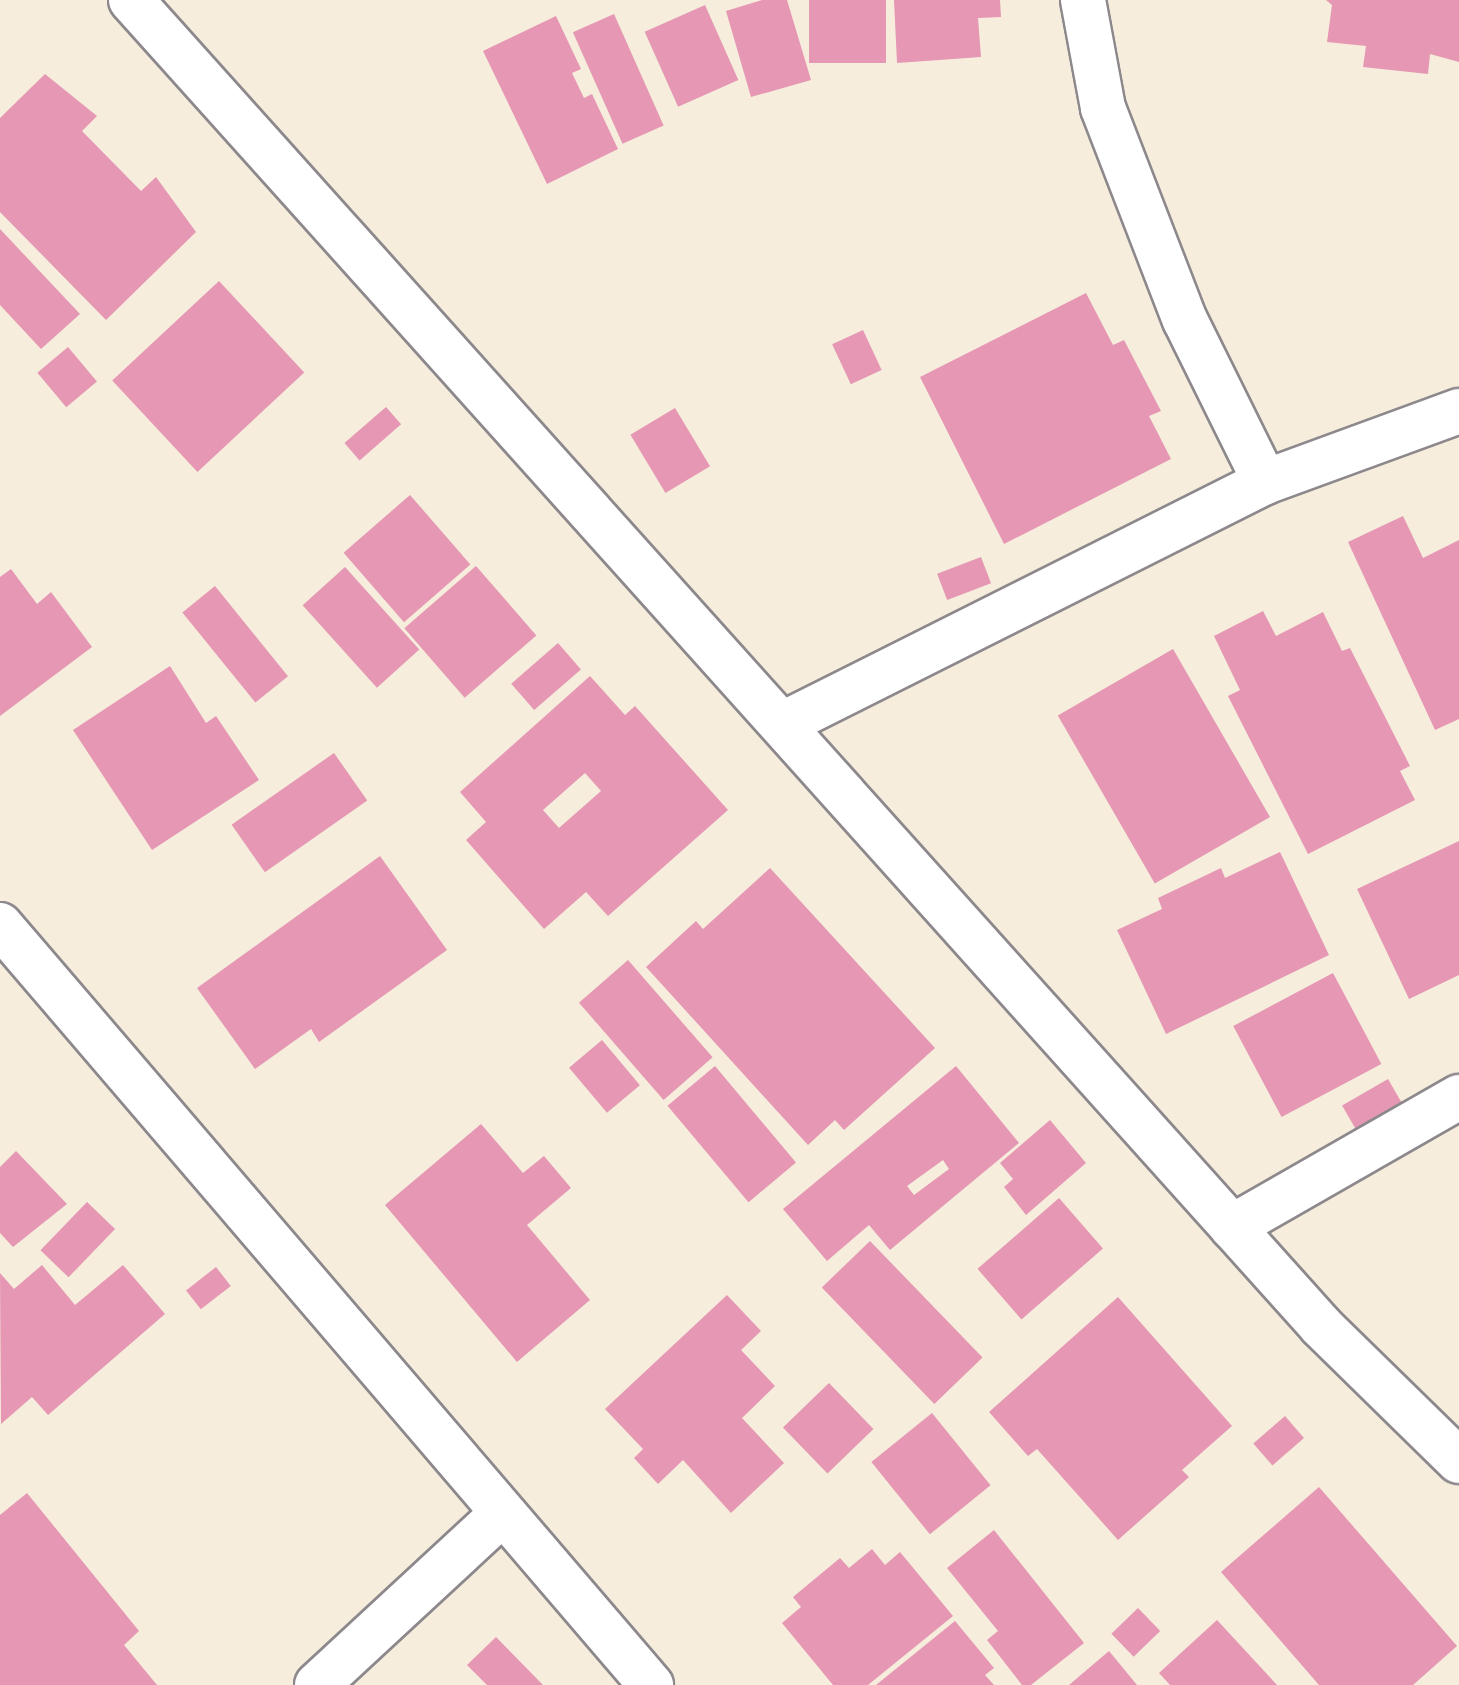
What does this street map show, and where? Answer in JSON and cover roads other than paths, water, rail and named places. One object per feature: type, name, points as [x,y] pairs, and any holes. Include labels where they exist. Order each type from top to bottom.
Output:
[{"type":"street","points":[[131,0],[785,723],[1232,1227],[1459,1461]]},
{"type":"street","points":[[1083,0],[1103,108],[1185,320],[1265,482]]},
{"type":"street","points":[[785,723],[1265,482],[1459,411]]},
{"type":"street","points":[[0,925],[651,1685]]},
{"type":"street","points":[[1232,1227],[1459,1097]]},
{"type":"street","points":[[317,1685],[503,1513]]}]
